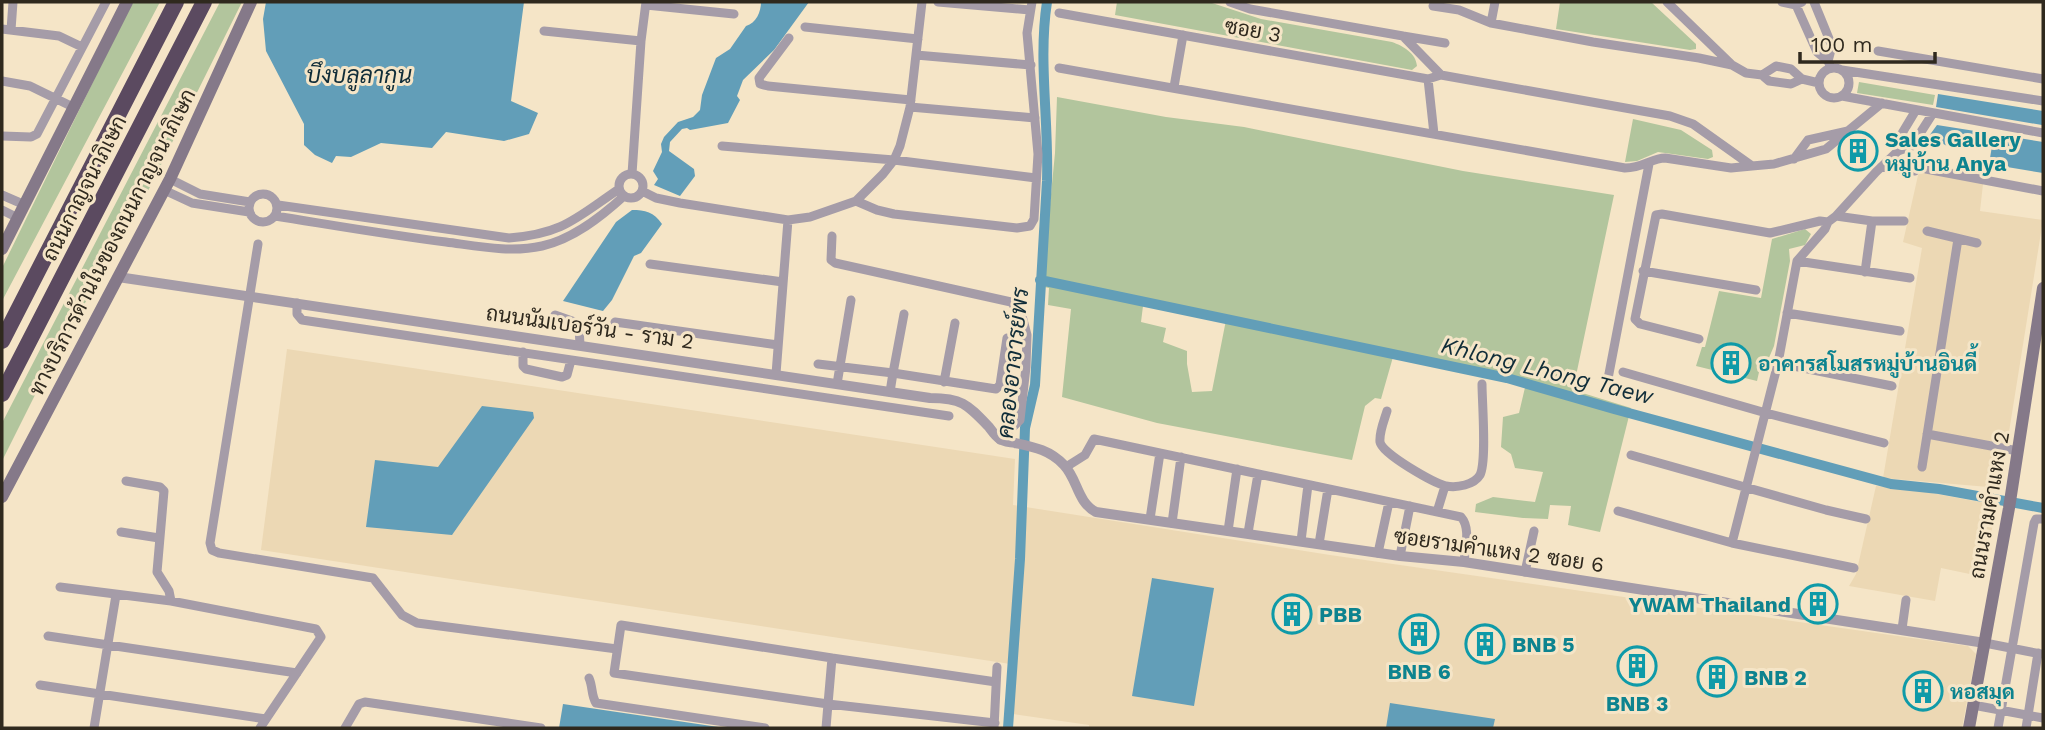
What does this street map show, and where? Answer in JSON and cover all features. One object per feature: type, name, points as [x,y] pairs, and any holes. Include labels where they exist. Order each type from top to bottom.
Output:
[{"type":"highway","name":"ถนนกาญจนาภิเษก","points":[[2,341],[176,2]]},
{"type":"highway","name":"ถนนกาญจนาภิเษก","points":[[2,394],[204,2]]},
{"type":"main road","points":[[2,249],[127,2]]},
{"type":"main road","name":"ทางบริการด้านในของถนนกาญจนาภิเษก","points":[[2,497],[167,185],[251,2]]},
{"type":"main road","name":"ถนนรามคำแหง 2","points":[[1969,728],[1978,663],[1985,643],[2009,508],[2043,288]]},
{"type":"street","points":[[13,2],[6,29],[59,36],[82,47]]},
{"type":"street","points":[[2,136],[31,137],[37,134],[106,2]]},
{"type":"street","points":[[642,191],[680,204],[788,220],[856,201],[883,174],[894,160],[900,146],[910,103],[922,2]]},
{"type":"street","points":[[856,201],[894,214],[1026,228],[1034,219],[1038,154],[1027,33],[1031,6],[937,2]]},
{"type":"street","points":[[1230,2],[1250,9],[1445,43]]},
{"type":"street","points":[[1491,23],[1495,2]]},
{"type":"street","points":[[1667,2],[1732,65],[1746,73],[1791,84],[1802,79]]},
{"type":"street","points":[[1782,2],[1799,3],[1817,52],[1830,65],[1842,70],[2043,101]]},
{"type":"street","points":[[1814,2],[1832,46],[1830,65],[1821,75],[1819,83],[1821,90],[1828,97],[1842,96],[2043,133]]},
{"type":"street","points":[[632,174],[646,4],[734,14]]},
{"type":"street","points":[[1433,6],[1459,10],[1491,23],[1732,65]]},
{"type":"street","name":"ซอย 3","points":[[1059,13],[1428,79],[1441,75]]},
{"type":"street","points":[[805,27],[918,39]]},
{"type":"street","points":[[544,31],[641,41]]},
{"type":"street","points":[[1174,87],[1183,35]]},
{"type":"street","points":[[1402,36],[1441,75],[1670,116],[1693,124],[1752,166]]},
{"type":"street","points":[[789,38],[759,78],[762,85],[1035,118]]},
{"type":"street","points":[[1878,51],[2043,79]]},
{"type":"street","points":[[916,55],[1031,65]]},
{"type":"street","points":[[1762,75],[1776,66],[1791,69],[1802,79],[1819,83]]},
{"type":"street","points":[[1059,68],[1625,168],[1649,164],[1658,158],[1731,168],[1794,159],[1826,149],[1882,103]]},
{"type":"street","points":[[1842,70],[1850,82],[1847,92],[1842,96]]},
{"type":"street","points":[[1428,79],[1434,134]]},
{"type":"street","points":[[2,81],[30,86],[73,107]]},
{"type":"street","points":[[1898,151],[1898,140],[1916,110]]},
{"type":"street","points":[[1732,543],[1778,363],[1797,261],[1828,222],[1881,167],[1898,151],[1912,146],[1933,113]]},
{"type":"street","points":[[1794,159],[1808,140],[1849,131]]},
{"type":"street","points":[[722,146],[894,160],[1037,178]]},
{"type":"street","points":[[1607,384],[1649,164]]},
{"type":"street","points":[[1881,167],[1915,172]]},
{"type":"street","points":[[1926,169],[2043,191]]},
{"type":"street","points":[[632,174],[640,178],[642,191]]},
{"type":"street","points":[[632,174],[620,180],[622,192],[632,198],[642,191]]},
{"type":"street","points":[[167,185],[200,194],[250,202]]},
{"type":"street","points":[[167,185],[192,203],[249,212]]},
{"type":"street","points":[[278,205],[509,238],[538,235],[573,223],[622,192]]},
{"type":"street","points":[[275,216],[392,235],[520,249],[548,244],[573,234],[622,192]]},
{"type":"street","points":[[265,193],[273,197],[278,205],[275,216],[269,221],[260,222],[253,219],[249,212],[250,202],[256,195],[265,193]]},
{"type":"street","points":[[2,195],[24,205]]},
{"type":"street","points":[[2,210],[18,218]]},
{"type":"street","points":[[1699,339],[1636,322],[1634,317],[1654,218],[1658,214],[1770,233],[1820,221],[1828,222]]},
{"type":"street","points":[[1836,216],[1871,221],[1904,221]]},
{"type":"street","points":[[776,374],[788,220]]},
{"type":"street","points":[[1865,272],[1871,221]]},
{"type":"street","points":[[1927,231],[1977,243]]},
{"type":"street","points":[[832,236],[831,260],[835,263],[1011,302],[1017,308],[1027,335],[1020,420],[1000,440]]},
{"type":"street","points":[[1922,467],[1958,239]]},
{"type":"street","points":[[258,244],[210,542],[212,550],[373,578],[402,615],[417,624],[617,649]]},
{"type":"street","points":[[1797,261],[1910,278]]},
{"type":"street","points":[[650,264],[783,282]]},
{"type":"street","points":[[1643,271],[1756,290]]},
{"type":"street","name":"ถนนนัมเบอร์วัน - ราม 2","points":[[118,277],[930,398],[953,398],[968,405],[1000,440]]},
{"type":"street","points":[[837,383],[851,300]]},
{"type":"street","points":[[297,303],[297,314],[302,320],[949,416]]},
{"type":"street","points":[[1787,313],[1900,331]]},
{"type":"street","points":[[890,391],[904,314]]},
{"type":"street","points":[[555,316],[572,321],[579,327],[580,345]]},
{"type":"street","points":[[409,336],[410,320]]},
{"type":"street","points":[[615,322],[778,345]]},
{"type":"street","points":[[944,382],[955,323]]},
{"type":"street","points":[[518,336],[523,366],[526,369],[562,377],[567,375],[571,360]]},
{"type":"street","points":[[818,364],[996,389],[1000,385],[1007,338]]},
{"type":"street","points":[[693,378],[695,362]]},
{"type":"street","points":[[1778,363],[1892,386]]},
{"type":"street","points":[[1623,372],[1884,443]]},
{"type":"street","points":[[811,396],[813,380]]},
{"type":"street","points":[[1387,411],[1380,444],[1387,453],[1445,486],[1461,486],[1473,482],[1480,474],[1483,457],[1482,384]]},
{"type":"street","points":[[927,413],[930,398]]},
{"type":"street","points":[[1927,434],[2018,451]]},
{"type":"street","points":[[1066,467],[1085,455],[1094,439],[1461,517],[1466,522],[1464,562]]},
{"type":"street","name":"ซอยรามคำแหง 2 ซอย 6","points":[[1000,440],[1039,448],[1056,457],[1078,485],[1086,507],[1096,512],[1400,556],[1464,562],[1985,643]]},
{"type":"street","points":[[1150,519],[1160,453]]},
{"type":"street","points":[[1631,455],[1866,519]]},
{"type":"street","points":[[1172,523],[1181,457]]},
{"type":"street","points":[[1228,531],[1237,469]]},
{"type":"street","points":[[1248,533],[1258,474]]},
{"type":"street","points":[[126,481],[163,489],[157,572],[169,591],[171,601]]},
{"type":"street","points":[[1301,541],[1308,485]]},
{"type":"street","points":[[1437,512],[1445,486]]},
{"type":"street","points":[[1319,544],[1328,489]]},
{"type":"street","points":[[1378,552],[1389,502]]},
{"type":"street","points":[[1400,556],[1410,506]]},
{"type":"street","points":[[1618,511],[1732,543],[1854,568]]},
{"type":"street","points":[[1998,728],[2034,523],[2036,519],[2043,519]]},
{"type":"street","points":[[1525,572],[1534,531]]},
{"type":"street","points":[[121,532],[159,538]]},
{"type":"street","points":[[40,685],[263,724],[321,637],[317,629],[171,601],[60,587]]},
{"type":"street","points":[[94,728],[116,596]]},
{"type":"street","points":[[1902,629],[1906,600]]},
{"type":"street","points":[[996,682],[621,625],[614,673],[995,726],[997,667]]},
{"type":"street","points":[[48,636],[297,673]]},
{"type":"street","points":[[1985,643],[2041,654],[2026,728]]},
{"type":"street","points":[[826,728],[832,658]]},
{"type":"street","points":[[589,678],[596,703],[765,728]]},
{"type":"street","points":[[345,728],[359,704],[365,702],[488,724],[541,728]]},
{"type":"street","points":[[1973,705],[2043,718]]},
{"type":"shaded area","points":[[1921,162],[1984,175],[1980,211],[2043,220],[2000,488],[1883,478],[1922,248],[1903,242]]},
{"type":"shaded area","points":[[287,349],[1015,459],[1013,505],[1330,555],[1968,646],[1976,654],[1962,728],[1089,728],[1089,725],[1013,714],[1017,665],[261,550]]},
{"type":"shaded area","points":[[1876,486],[1910,489],[1996,505],[1984,577],[1941,568],[1935,601],[1849,586],[1856,574]]},
{"type":"green space","points":[[132,2],[160,2],[2,301],[2,268]]},
{"type":"green space","points":[[220,2],[242,2],[146,195],[50,365],[2,461],[2,423]]},
{"type":"green space","points":[[1117,2],[1209,2],[1261,19],[1392,42],[1412,54],[1417,66],[1412,70],[1115,15]]},
{"type":"green space","points":[[1560,2],[1651,2],[1696,44],[1696,49],[1556,29]]},
{"type":"green space","points":[[1859,82],[1935,95],[1933,105],[1857,93]]},
{"type":"green space","points":[[1057,97],[1166,117],[1244,127],[1463,171],[1614,195],[1573,390],[1631,408],[1600,532],[1568,525],[1571,506],[1550,505],[1548,519],[1475,512],[1476,504],[1493,497],[1535,502],[1543,472],[1515,468],[1511,454],[1501,447],[1503,417],[1519,413],[1527,379],[1395,350],[1381,399],[1375,398],[1365,406],[1352,460],[1157,423],[1062,397],[1071,309],[1048,305],[1049,288],[1044,287],[1043,277],[1055,153]],"holes":[[[1144,298],[1227,315],[1212,391],[1192,392],[1187,351],[1163,342],[1166,328],[1141,322]]]},
{"type":"green space","points":[[1633,119],[1681,130],[1712,150],[1713,157],[1708,159],[1658,152],[1637,161],[1625,162]]},
{"type":"green space","points":[[1805,229],[1811,234],[1805,245],[1789,249],[1790,261],[1774,346],[1768,360],[1762,359],[1757,381],[1696,366],[1702,347],[1705,347],[1719,291],[1761,298],[1772,239]]},
{"type":"water","name":"บึงบลูลากูน","points":[[266,2],[524,2],[511,101],[538,113],[529,134],[504,141],[446,132],[432,148],[381,143],[351,157],[336,156],[332,163],[315,155],[304,145],[304,124],[266,51],[263,19]]},
{"type":"water","points":[[761,2],[809,2],[774,50],[743,80],[737,96],[740,100],[728,123],[682,129],[670,142],[669,151],[694,169],[695,176],[680,196],[654,185],[658,179],[653,171],[662,152],[664,137],[678,122],[693,117],[700,110],[702,95],[716,58],[730,49],[746,26],[755,20]]},
{"type":"water","points":[[1938,94],[2043,111],[2042,125],[1936,107]]},
{"type":"water","points":[[1937,125],[1975,131],[1973,144],[1964,146],[1955,142],[1947,146],[1929,136]]},
{"type":"water","points":[[1994,134],[2043,142],[2043,173],[1989,164]]},
{"type":"water","points":[[632,210],[649,212],[662,224],[641,253],[634,256],[612,300],[603,311],[563,301],[616,222]]},
{"type":"water","points":[[482,406],[533,412],[534,418],[452,535],[366,527],[375,460],[438,467]]},
{"type":"water","points":[[1152,578],[1214,588],[1194,706],[1132,696]]},
{"type":"water","points":[[1390,703],[1495,719],[1493,728],[1386,728]]},
{"type":"water","points":[[563,704],[725,728],[559,728]]},
{"type":"waterway","name":"คลองอาจารย์พร","points":[[1008,728],[1020,559],[1025,428],[1035,385],[1047,181],[1043,46],[1047,2]]},
{"type":"waterway","name":"Khlong Lhong Taew","points":[[1040,280],[1507,378],[1891,484],[1939,489],[2043,508]]},
{"type":"place","name":"Sales Gallery หมู่บ้าน Anya","points":[[1858,151]]},
{"type":"place","name":"อาคารสโมสรหมู่บ้านอินดี้","points":[[1731,363]]},
{"type":"place","name":"YWAM Thailand","points":[[1818,604]]},
{"type":"place","name":"PBB","points":[[1292,614]]},
{"type":"place","name":"BNB 6","points":[[1419,634]]},
{"type":"place","name":"BNB 5","points":[[1485,644]]},
{"type":"place","name":"BNB 3","points":[[1637,666]]},
{"type":"place","name":"BNB 2","points":[[1717,677]]},
{"type":"place","name":"หอสมุด","points":[[1923,691]]}]
